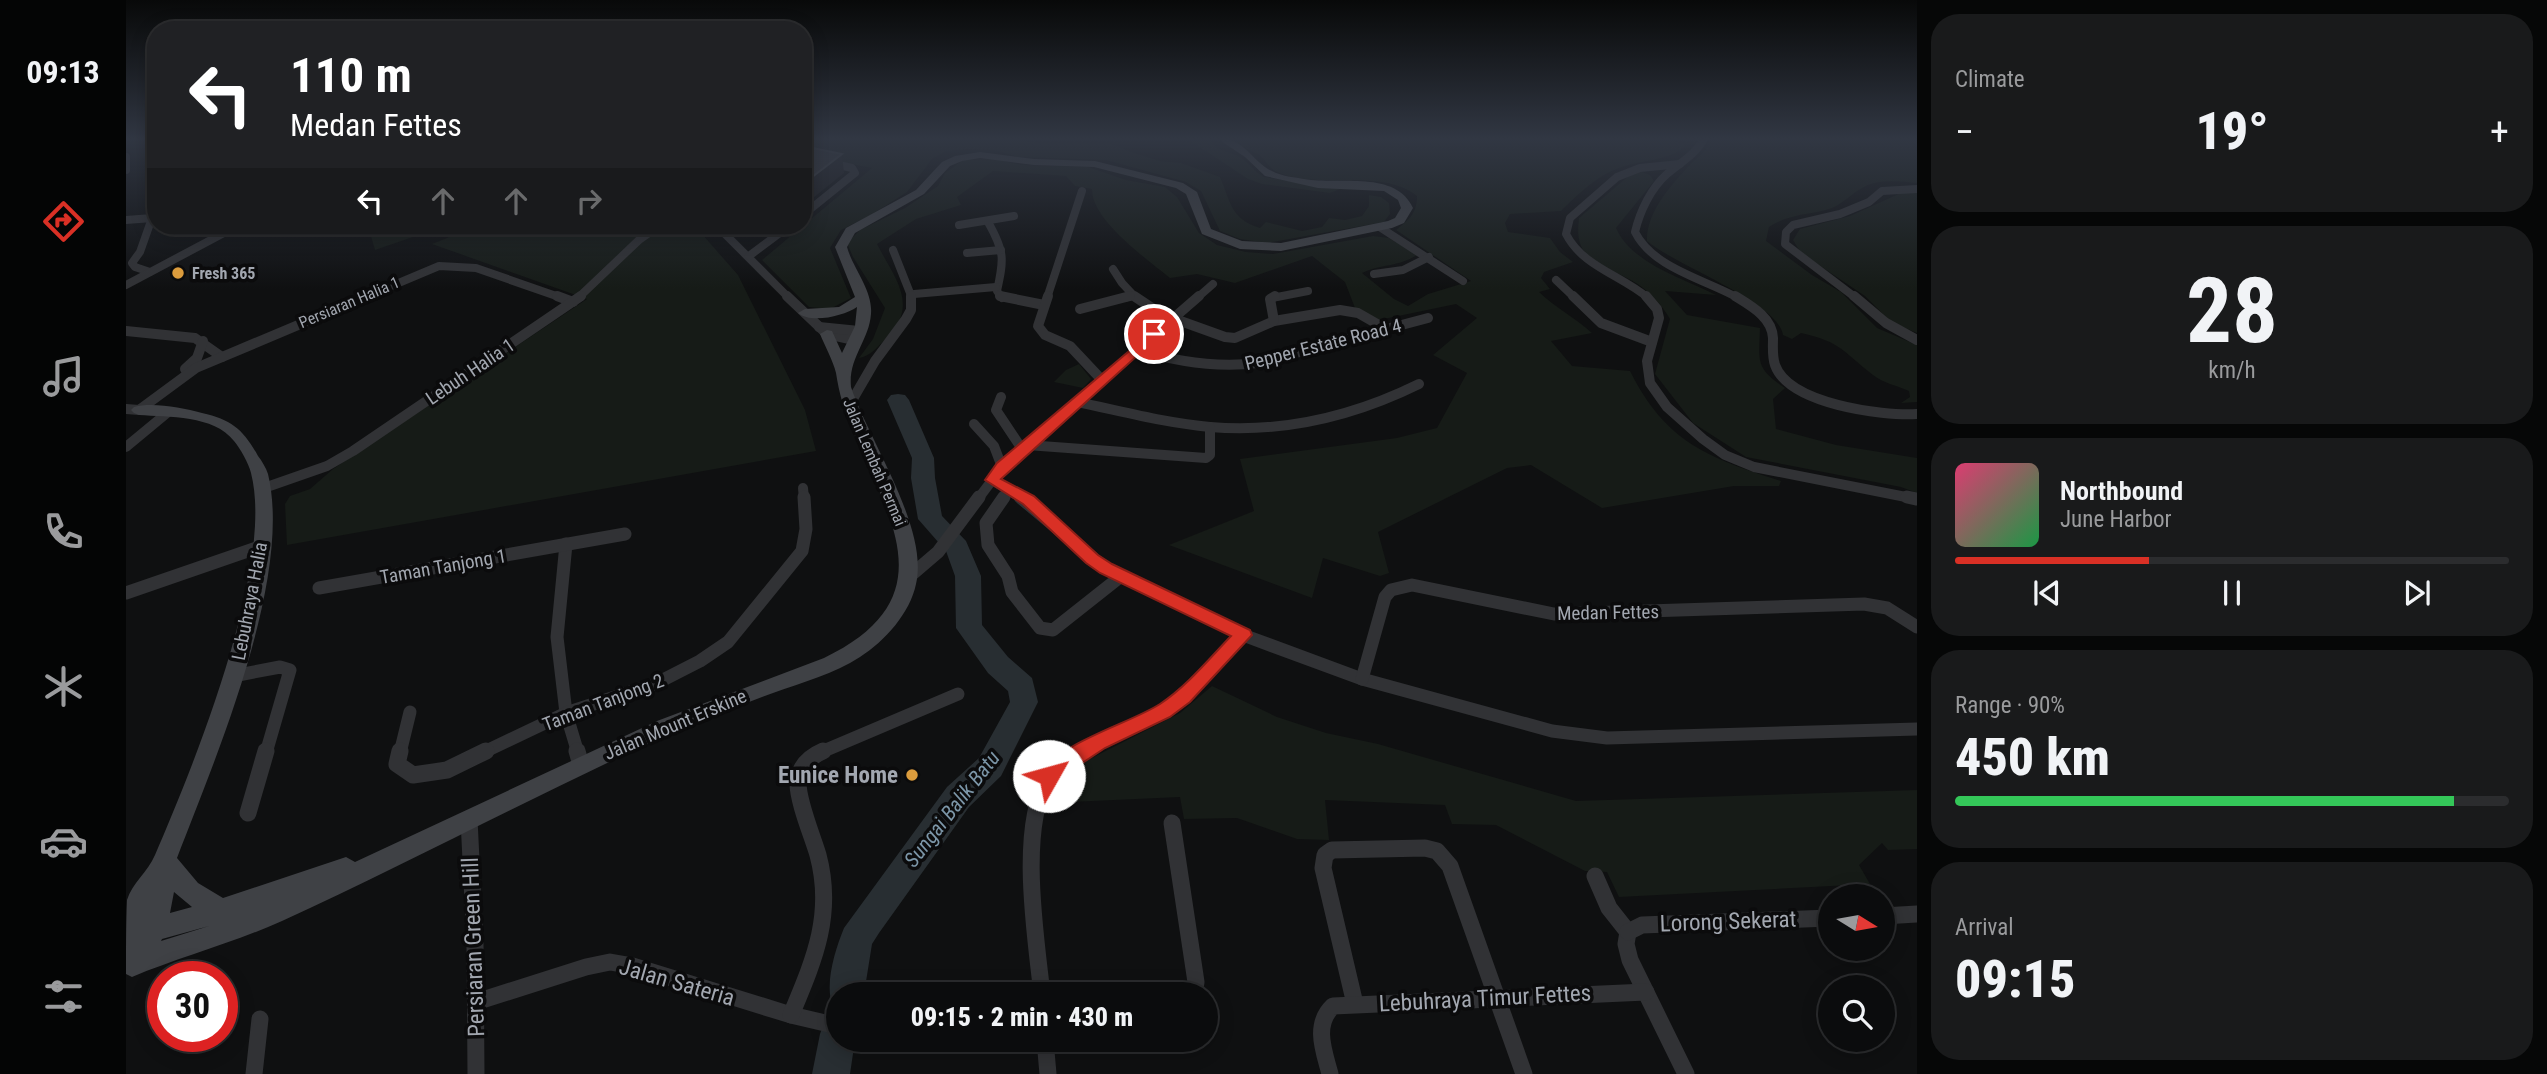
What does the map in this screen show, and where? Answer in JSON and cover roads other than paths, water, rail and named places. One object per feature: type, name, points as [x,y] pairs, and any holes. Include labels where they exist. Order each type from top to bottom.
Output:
[{"type":"main road","name":"Jalan Lembah Permai","points":[[910,576],[908,543],[850,404],[842,371],[865,314],[862,298],[842,254],[844,238],[859,225],[923,189]]},
{"type":"main road","name":"Jalan Lembah Permai","points":[[1186,189],[1191,192],[1206,231],[1240,245],[1281,247],[1381,228],[1399,220],[1408,208],[1406,202],[1394,191],[1387,189]]},
{"type":"main road","points":[[805,313],[842,311],[862,298]]},
{"type":"main road","points":[[823,330],[842,371]]},
{"type":"main road","name":"Lebuhraya Halia","points":[[128,951],[141,895],[164,862],[233,676],[257,579],[262,546],[264,488],[253,454],[237,434],[212,420],[132,410]]},
{"type":"main road","name":"Jalan Mount Erskine","points":[[128,951],[262,918],[699,711],[805,673],[851,653],[874,637],[893,614],[910,576]]},
{"type":"main road","name":"Jalan Mount Erskine","points":[[155,930],[225,911],[412,845]]},
{"type":"main road","points":[[164,862],[195,899],[225,911]]},
{"type":"main road","name":"Lebuhraya Halia","points":[[155,930],[164,862]]},
{"type":"main road","points":[[128,951],[155,930]]},
{"type":"street","points":[[812,208],[835,189]]},
{"type":"street","points":[[1603,189],[1578,208],[1569,219],[1567,238],[1572,248],[1584,259],[1637,289],[1657,310],[1659,318],[1646,368],[1649,382],[1663,402],[1684,423],[1727,456],[1756,467],[1916,499]]},
{"type":"street","points":[[1656,189],[1636,224],[1637,239],[1642,246],[1745,303],[1766,318],[1774,331],[1775,365],[1779,373],[1797,387],[1827,401],[1861,411],[1917,414]]},
{"type":"street","points":[[1915,189],[1882,191],[1869,202],[1840,214],[1793,225],[1784,238],[1785,244],[1800,258],[1847,290],[1886,326],[1917,340]]},
{"type":"street","points":[[1082,191],[1038,326],[1041,331],[1070,346],[1101,379]]},
{"type":"street","points":[[959,225],[1014,216]]},
{"type":"street","points":[[126,220],[147,218]]},
{"type":"street","points":[[988,222],[1000,250],[1002,276],[996,287],[997,295],[1003,299],[1044,305]]},
{"type":"street","points":[[1381,228],[1463,281]]},
{"type":"street","points":[[147,233],[140,252],[132,263],[135,267],[150,272]]},
{"type":"street","points":[[126,285],[220,235]]},
{"type":"street","name":"Lebuh Halia 1","points":[[264,488],[335,461],[573,302],[646,235]]},
{"type":"street","points":[[727,235],[823,330],[857,335]]},
{"type":"street","points":[[749,256],[777,235]]},
{"type":"street","points":[[850,404],[859,394],[877,359],[910,316],[914,294],[893,250]]},
{"type":"street","points":[[967,253],[1000,250]]},
{"type":"street","points":[[1374,274],[1417,266],[1429,257]]},
{"type":"street","name":"Persiaran Halia 1","points":[[132,410],[196,368],[439,266],[476,268],[573,302]]},
{"type":"street","points":[[1113,270],[1130,296],[1157,312],[1225,337],[1235,338],[1274,321],[1350,310],[1386,329]]},
{"type":"street","points":[[1556,280],[1601,323],[1652,342]]},
{"type":"street","points":[[910,576],[938,552],[1002,467],[1213,284]]},
{"type":"street","points":[[914,294],[944,293],[971,285],[996,287]]},
{"type":"street","points":[[1274,321],[1270,299],[1308,291]]},
{"type":"street","points":[[1080,310],[1130,296]]},
{"type":"street","name":"Pepper Estate Road 4","points":[[1135,349],[1184,363],[1237,366],[1428,318]]},
{"type":"street","points":[[126,331],[189,337],[203,341],[222,357]]},
{"type":"street","points":[[169,388],[197,358],[203,341]]},
{"type":"street","points":[[1077,402],[1210,427],[1279,425],[1352,412],[1392,399],[1419,384]]},
{"type":"street","points":[[1001,397],[996,410],[1024,447],[1206,458],[1210,455],[1210,427]]},
{"type":"street","points":[[126,447],[167,413]]},
{"type":"street","points":[[974,424],[994,446],[1002,467]]},
{"type":"street","points":[[992,480],[1028,500],[1092,559],[1121,577],[1244,635],[1362,678],[1552,731],[1583,736],[1917,729]]},
{"type":"street","name":"Taman Tanjong 2","points":[[410,712],[397,764],[413,775],[447,770],[566,713],[655,684],[700,661],[728,642],[802,551],[806,529],[803,488]]},
{"type":"street","points":[[1010,488],[986,523],[988,545],[1008,576],[1012,592],[1040,628],[1053,630],[1121,577]]},
{"type":"street","name":"Taman Tanjong 1","points":[[319,587],[625,534]]},
{"type":"street","points":[[566,544],[557,637],[566,713],[581,765]]},
{"type":"street","points":[[126,593],[262,546]]},
{"type":"street","name":"Medan Fettes","points":[[1362,678],[1385,597],[1400,585],[1425,587],[1524,610],[1554,614],[1864,604],[1887,608],[1917,627]]},
{"type":"street","points":[[1040,982],[1034,883],[1034,826],[1040,795],[1049,776],[1098,742],[1164,711],[1184,697],[1244,635]]},
{"type":"street","points":[[233,676],[280,667],[290,670],[248,813]]},
{"type":"street","points":[[791,1015],[816,956],[824,921],[825,895],[819,859],[798,785],[800,769],[812,756],[958,694]]},
{"type":"street","name":"Persiaran Green Hill","points":[[469,819],[476,1074]]},
{"type":"street","points":[[1172,823],[1196,982]]},
{"type":"street","points":[[1355,1004],[1323,869],[1325,855],[1332,850],[1424,848],[1437,851],[1450,866],[1524,1074]]},
{"type":"street","points":[[1595,876],[1609,908],[1628,932],[1626,944],[1630,960],[1686,1074]]},
{"type":"street","points":[[1895,915],[1917,914]]},
{"type":"street","name":"Lorong Sekerat","points":[[1628,932],[1642,925],[1818,918]]},
{"type":"street","name":"Jalan Sateria","points":[[476,1002],[610,962],[634,966],[791,1015],[826,1023]]},
{"type":"street","name":"Lebuhraya Timur Fettes","points":[[1330,1074],[1321,1036],[1321,1021],[1326,1011],[1334,1006],[1646,992]]},
{"type":"street","points":[[254,1074],[260,1019]]},
{"type":"street","points":[[1046,1052],[1048,1074]]},
{"type":"waterway","name":"Sungai Balik Batu","points":[[848,982],[856,940],[867,921],[958,797],[990,767],[1024,702],[1022,686],[998,665],[969,628],[968,576],[957,547],[930,519],[923,478],[923,458],[898,400]]},
{"type":"waterway","name":"Sungai Balik Batu","points":[[831,1074],[835,1052]]},
{"type":"place","name":"Fresh 365","points":[[178,273]]},
{"type":"place","name":"Eunice Home","points":[[912,775]]}]
